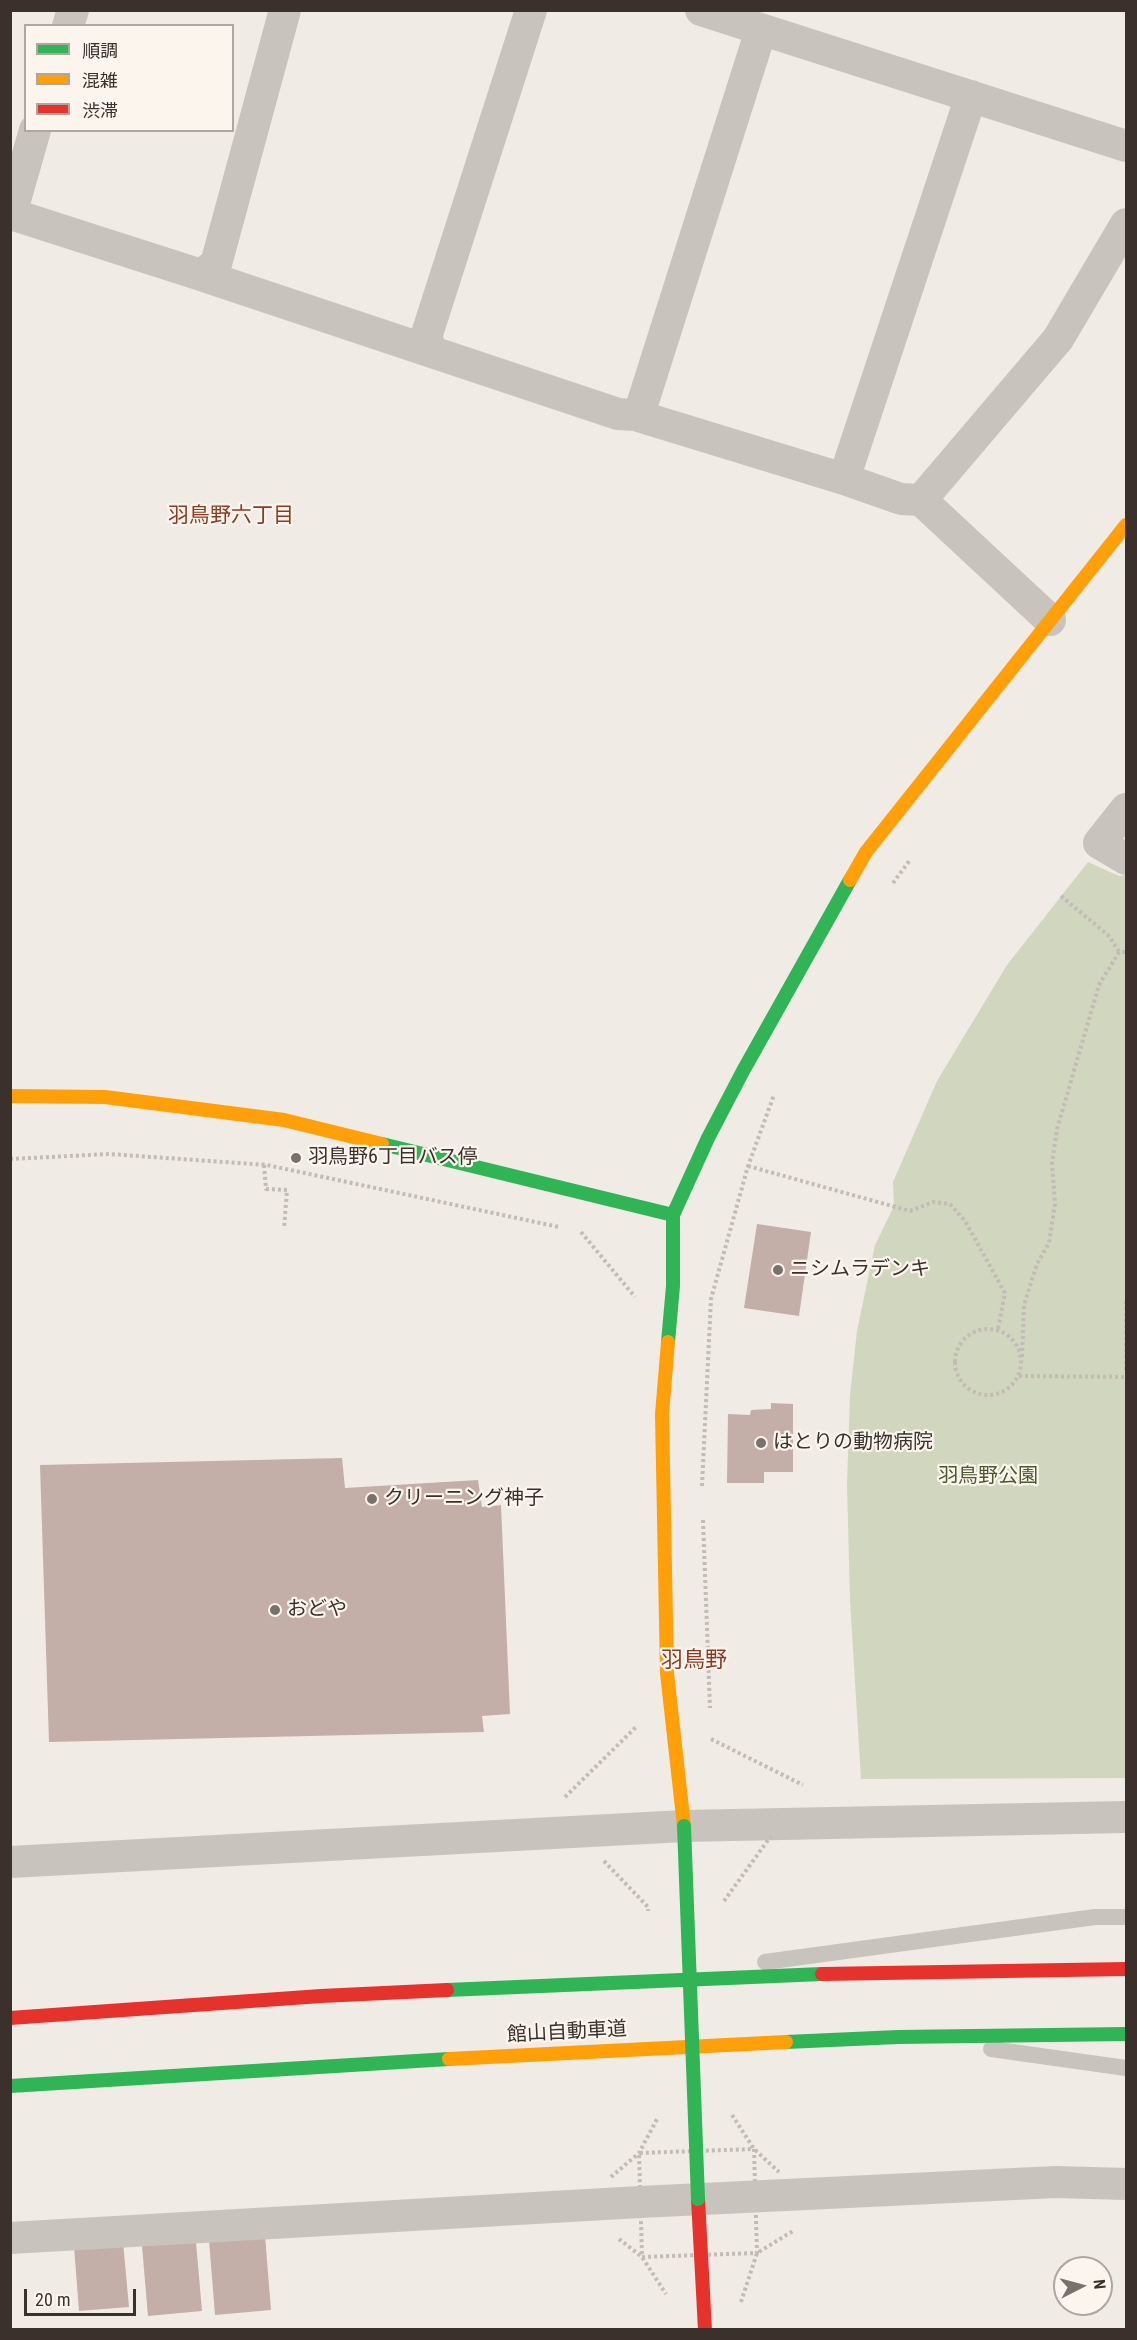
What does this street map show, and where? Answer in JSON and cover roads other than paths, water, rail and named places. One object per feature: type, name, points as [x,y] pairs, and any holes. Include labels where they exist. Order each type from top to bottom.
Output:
[{"type":"main road","points":[[705,2330],[684,1826],[667,1673],[662,1414],[674,1286],[673,1215],[708,1138],[748,1061],[866,852],[1126,525]]},
{"type":"main road","points":[[10,1096],[105,1097],[284,1120],[673,1215]]},
{"type":"main road","points":[[10,2018],[321,1996],[610,1983],[881,1972],[1126,1969]]},
{"type":"main road","name":"館山自動車道","points":[[10,2086],[338,2064],[898,2037],[1126,2034]]},
{"type":"street","points":[[201,275],[216,264],[285,10]]},
{"type":"street","points":[[432,352],[426,337],[531,10]]},
{"type":"street","points":[[701,10],[1126,146]]},
{"type":"street","points":[[635,415],[641,408],[761,30]]},
{"type":"street","points":[[844,479],[971,96]]},
{"type":"street","points":[[34,132],[11,214],[618,414],[635,415],[844,479],[901,499],[921,500],[1050,620]]},
{"type":"street","points":[[921,500],[1058,339],[1126,224]]},
{"type":"street","points":[[1126,809],[1100,843],[1126,859]]},
{"type":"street","points":[[10,1862],[684,1826],[1126,1816]]},
{"type":"street","points":[[10,2238],[698,2199],[1056,2182],[1126,2184]]},
{"type":"lane","points":[[610,1983],[1095,1917],[1126,1917]]},
{"type":"lane","points":[[898,2037],[1126,2068]]},
{"type":"place","name":"羽鳥野6丁目バス停","points":[[296,1158]]},
{"type":"place","name":"ニシムラデンキ","points":[[778,1270]]},
{"type":"place","name":"はとりの動物病院","points":[[761,1443]]},
{"type":"place","name":"クリーニング神子","points":[[372,1499]]},
{"type":"place","name":"おどや","points":[[275,1610]]},
{"type":"district","name":"羽鳥野六丁目","points":[[231,517]]},
{"type":"district","name":"羽鳥野","points":[[694,1661]]},
{"type":"park label","name":"羽鳥野公園","points":[[988,1477]]}]
